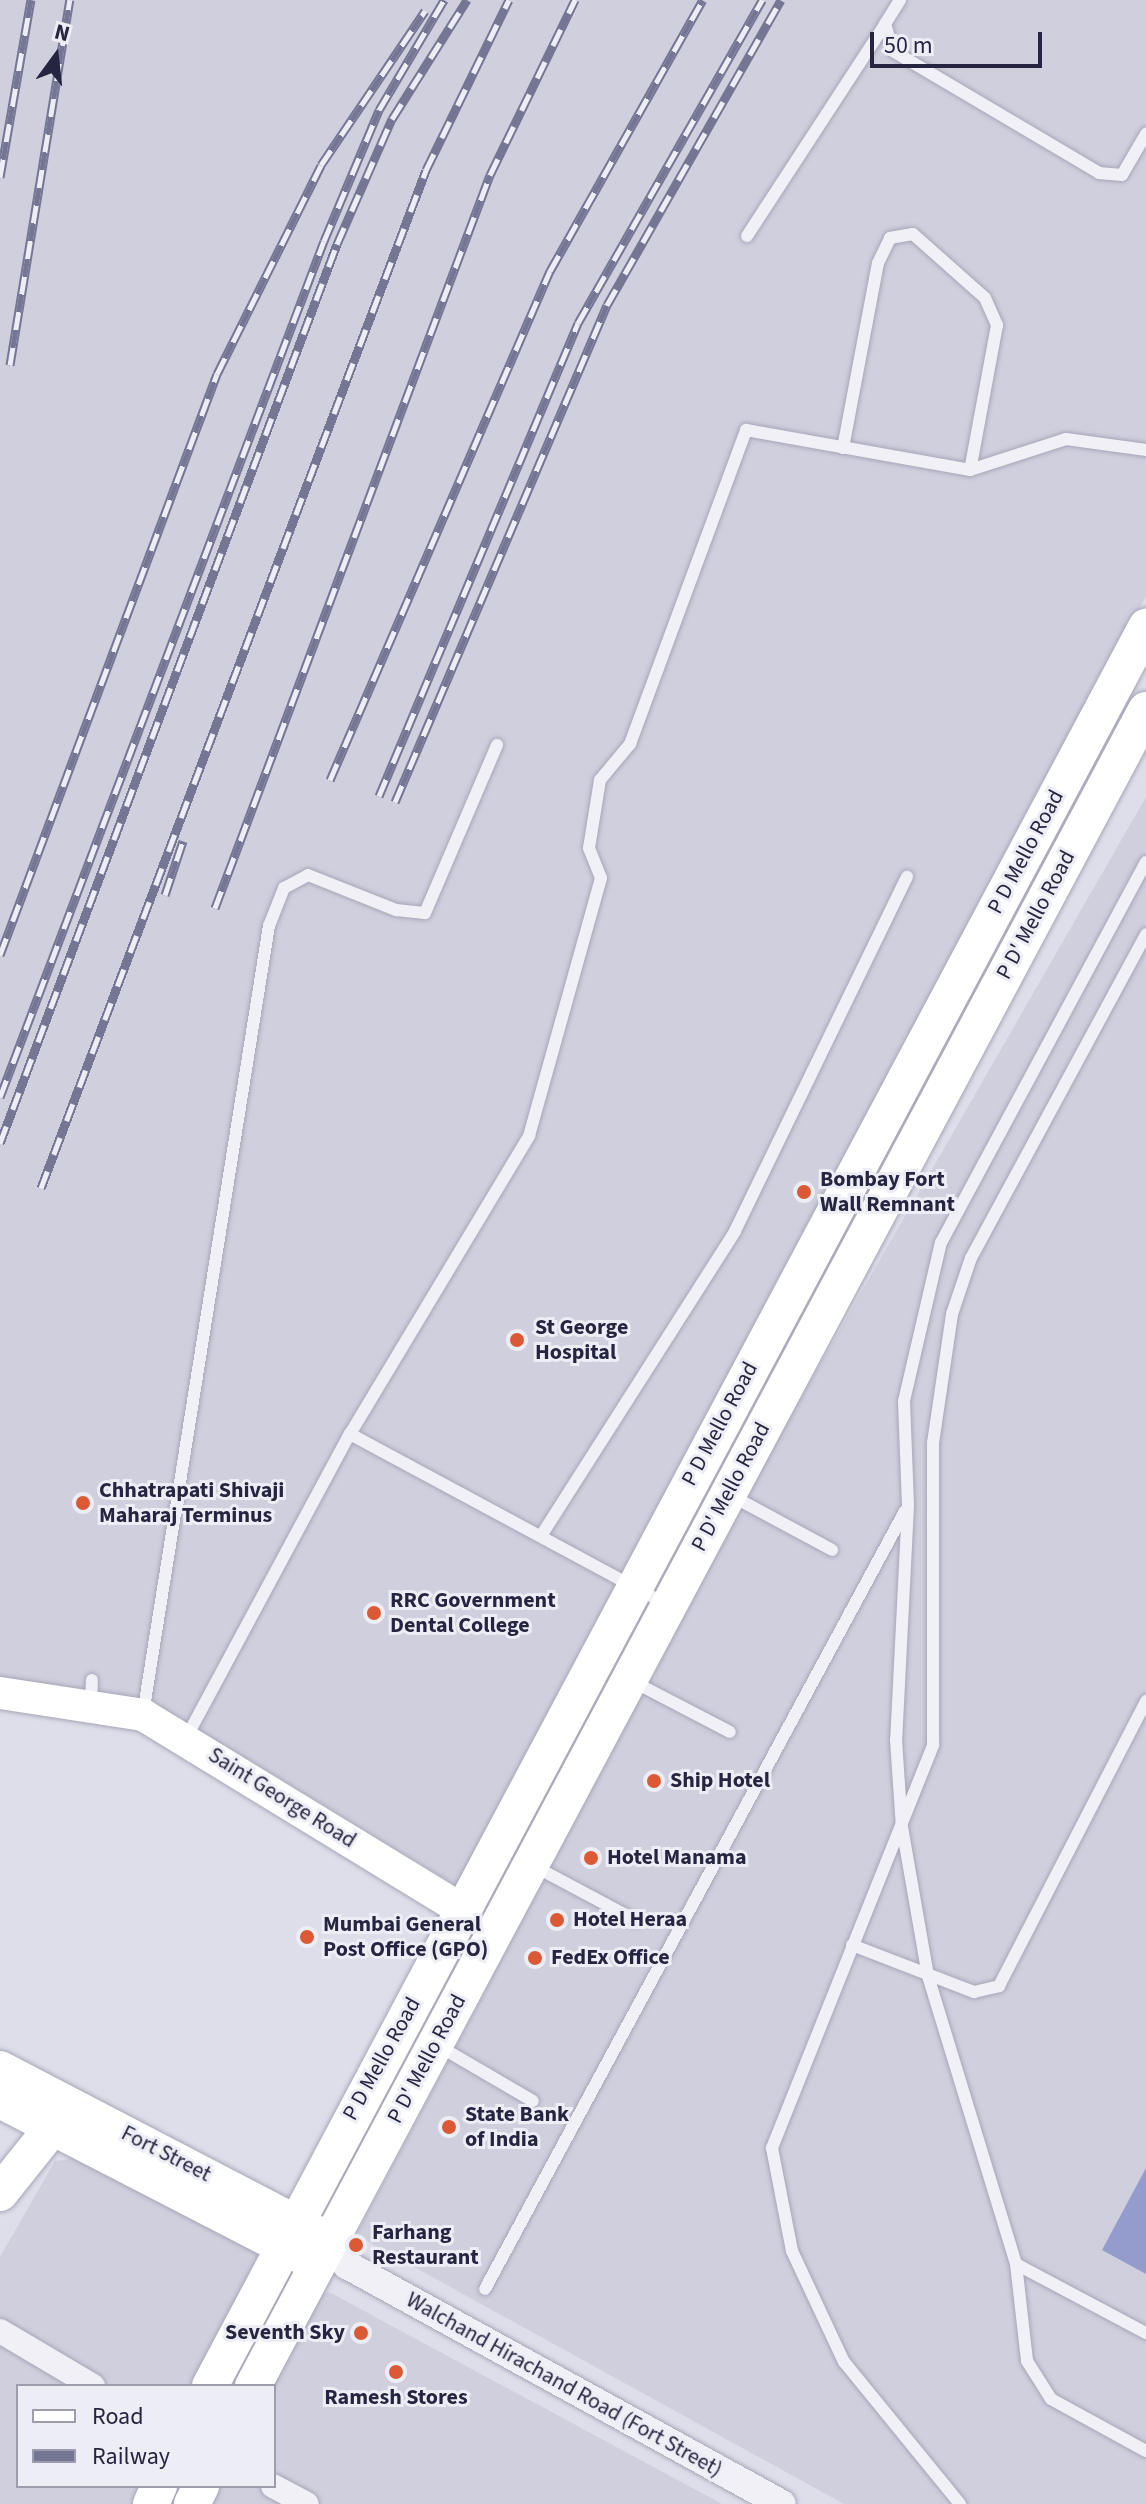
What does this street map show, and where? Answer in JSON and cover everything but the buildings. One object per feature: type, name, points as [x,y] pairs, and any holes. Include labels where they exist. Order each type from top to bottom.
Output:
[{"type":"main road","name":"P D Mello Road","points":[[211,2384],[288,2234],[464,1911],[1146,627]]},
{"type":"main road","name":"P D' Mello Road","points":[[254,2384],[331,2257],[435,2044],[1146,710]]},
{"type":"main road","name":"Saint George Road","points":[[0,1693],[92,1693],[143,1715],[186,1738],[464,1911]]},
{"type":"main road","name":"Fort Street","points":[[0,2069],[331,2257]]},
{"type":"main road","name":"Fort Street","points":[[0,2100],[51,2129],[288,2234]]},
{"type":"main road","points":[[0,2193],[51,2129]]},
{"type":"street","name":"Walchand Hirachand Road (Fort Street)","points":[[331,2257],[782,2504]]},
{"type":"street","points":[[0,2331],[90,2384]]},
{"type":"street","points":[[276,2488],[307,2504]]},
{"type":"lane","points":[[747,236],[900,0]]},
{"type":"lane","points":[[885,24],[893,51],[1099,173],[1122,175],[1146,134]]},
{"type":"lane","points":[[843,448],[878,263],[890,238],[913,234],[985,298],[997,325],[970,470]]},
{"type":"lane","points":[[186,1738],[350,1434],[529,1136],[601,878],[589,848],[600,780],[630,744],[746,430],[970,470],[1066,439],[1146,450]]},
{"type":"lane","points":[[143,1715],[269,926],[284,888],[308,875],[396,910],[425,913],[497,745]]},
{"type":"lane","points":[[1146,862],[941,1242],[904,1401],[908,1506],[896,1712],[902,1827],[928,1976],[1016,2264],[1027,2361],[1051,2399],[1146,2451]]},
{"type":"lane","points":[[541,1536],[735,1231],[907,877]]},
{"type":"lane","points":[[960,2504],[844,2362],[792,2251],[772,2148],[933,1745],[933,1443],[952,1314],[971,1258],[1146,934]]},
{"type":"lane","points":[[350,1434],[668,1606]]},
{"type":"lane","points":[[727,1494],[832,1550]]},
{"type":"lane","points":[[485,2289],[908,1506]]},
{"type":"lane","points":[[631,1680],[730,1732]]},
{"type":"lane","points":[[852,1945],[928,1976],[984,1994],[999,1986],[1146,1701]]},
{"type":"lane","points":[[531,1865],[635,1920]]},
{"type":"lane","points":[[435,2044],[533,2101]]},
{"type":"lane","points":[[1016,2264],[1146,2333]]},
{"type":"shaded area","points":[[0,0],[1146,0],[1146,596],[465,1891],[153,1702],[0,1678]]},
{"type":"shaded area","points":[[1146,797],[1146,2504],[844,2504],[356,2235],[777,1439]]},
{"type":"shaded area","points":[[72,2159],[257,2248],[255,2268],[194,2384],[16,2384],[16,2488],[140,2488],[132,2504],[0,2504],[0,2257],[55,2161]]},
{"type":"shaded area","points":[[329,2292],[722,2504],[204,2504],[212,2488],[276,2488],[276,2384],[267,2384],[314,2296]]},
{"type":"water","points":[[1146,2168],[1146,2274],[1102,2250]]},
{"type":"railway","points":[[0,177],[31,0]]},
{"type":"railway","points":[[10,365],[70,0]]},
{"type":"railway","points":[[0,1097],[324,241],[379,110],[444,0]]},
{"type":"railway","points":[[0,1143],[337,244],[392,119],[467,0]]},
{"type":"railway","points":[[41,1188],[426,170],[509,0]]},
{"type":"railway","points":[[215,908],[490,175],[575,0]]},
{"type":"railway","points":[[330,780],[550,271],[703,0]]},
{"type":"railway","points":[[379,796],[578,323],[762,0]]},
{"type":"railway","points":[[395,802],[607,305],[781,0]]},
{"type":"railway","points":[[0,955],[217,374],[321,165],[425,11]]},
{"type":"railway","points":[[165,895],[183,841]]},
{"type":"place","name":"Bombay Fort Wall Remnant","points":[[804,1192]]},
{"type":"place","name":"St George Hospital","points":[[517,1340]]},
{"type":"place","name":"Chhatrapati Shivaji Maharaj Terminus","points":[[83,1503]]},
{"type":"place","name":"RRC Government Dental College","points":[[374,1613]]},
{"type":"place","name":"Ship Hotel","points":[[654,1781]]},
{"type":"place","name":"Hotel Manama","points":[[591,1858]]},
{"type":"place","name":"Hotel Heraa","points":[[557,1920]]},
{"type":"place","name":"Mumbai General Post Office (GPO)","points":[[307,1937]]},
{"type":"place","name":"FedEx Office","points":[[535,1958]]},
{"type":"place","name":"State Bank of India","points":[[449,2127]]},
{"type":"place","name":"Farhang Restaurant","points":[[356,2245]]},
{"type":"place","name":"Seventh Sky","points":[[361,2333]]},
{"type":"place","name":"Ramesh Stores","points":[[396,2372]]}]
